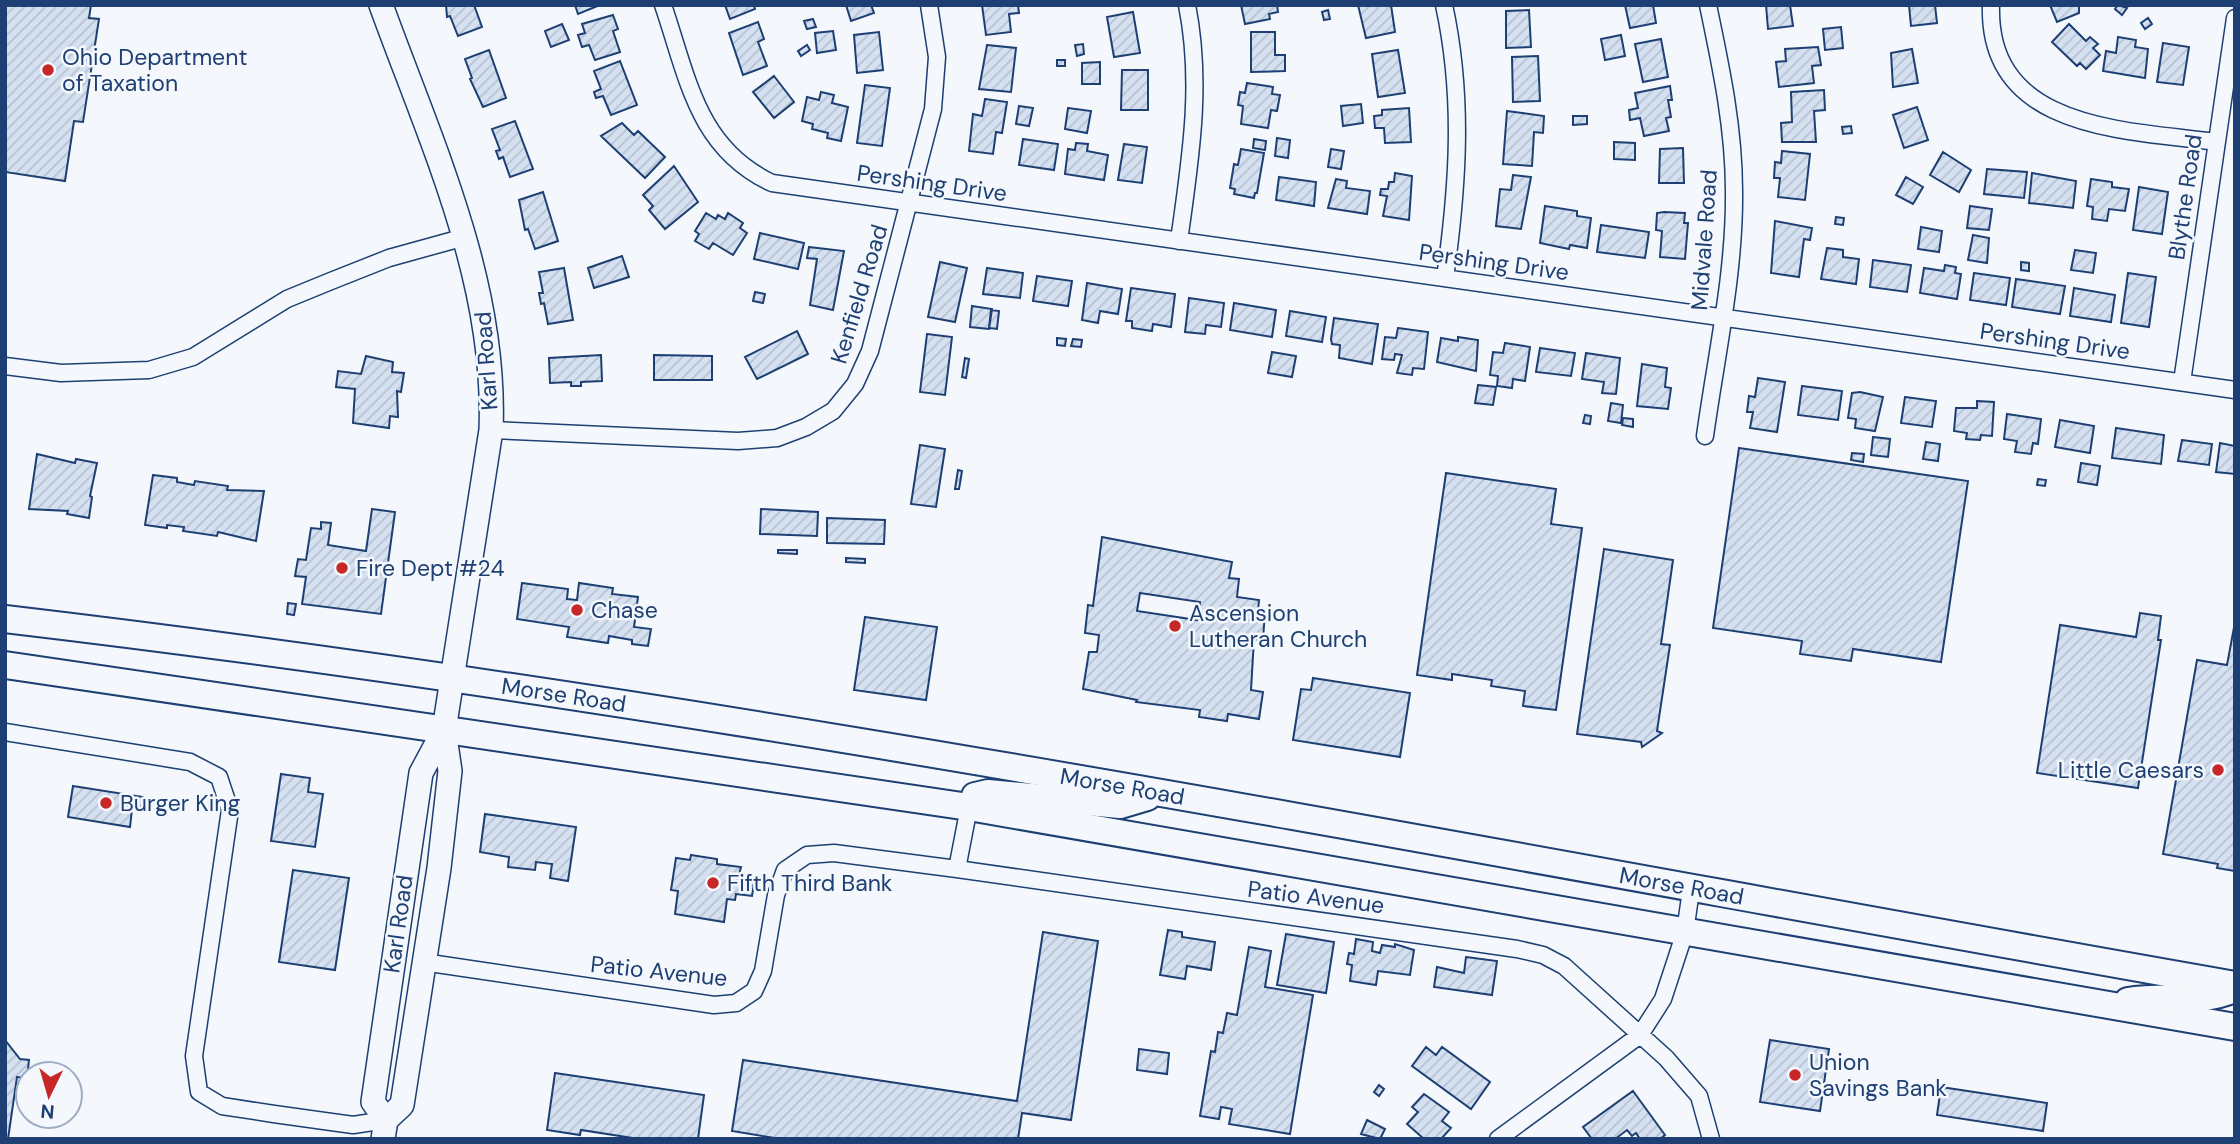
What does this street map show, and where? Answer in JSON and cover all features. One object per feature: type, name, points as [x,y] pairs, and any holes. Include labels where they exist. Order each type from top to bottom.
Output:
[{"type":"main road","name":"Karl Road","points":[[381,5],[465,237],[481,296],[493,384],[491,430],[444,730],[450,771],[423,962],[402,1105],[384,1129]]},
{"type":"main road","name":"Morse Road","points":[[5,620],[452,678],[802,731],[2235,987]]},
{"type":"main road","name":"Morse Road","points":[[5,664],[969,807],[1586,912],[1685,932],[2235,1027]]},
{"type":"main road","name":"Karl Road","points":[[384,1129],[373,1102],[406,870],[421,773],[444,730]]},
{"type":"main road","points":[[969,807],[976,795],[988,793],[1120,805],[1160,794]]},
{"type":"main road","points":[[2105,1005],[2157,996],[2194,999],[2220,995],[2235,987]]},
{"type":"street","name":"Pershing Drive","points":[[663,5],[710,133],[727,155],[749,172],[772,183],[2235,390]]},
{"type":"street","name":"Kenfield Road","points":[[491,430],[738,441],[777,438],[806,427],[833,411],[860,373],[870,351],[911,202],[937,80],[929,5]]},
{"type":"street","points":[[1179,241],[1194,132],[1197,82],[1187,5]]},
{"type":"street","points":[[1444,5],[1458,96],[1458,152],[1445,278]]},
{"type":"street","name":"Midvale Road","points":[[1705,436],[1729,273],[1734,180],[1724,80],[1708,5]]},
{"type":"street","points":[[1991,5],[1993,37],[2002,59],[2025,92],[2043,107],[2073,121],[2216,142]]},
{"type":"street","name":"Blythe Road","points":[[2182,382],[2235,18]]},
{"type":"street","points":[[5,366],[61,373],[149,370],[194,357],[298,295],[389,258],[465,237]]},
{"type":"street","points":[[5,733],[190,762],[219,777],[230,810],[194,1056],[199,1092],[222,1106],[384,1129]]},
{"type":"street","points":[[957,869],[969,807]]},
{"type":"street","name":"Patio Avenue","points":[[423,962],[714,1005],[736,1003],[754,991],[763,971],[776,895],[785,870],[807,855],[834,853],[957,869],[1517,949],[1543,955],[1564,966],[1640,1034],[1699,1096],[1711,1139]]},
{"type":"street","points":[[1498,1139],[1640,1034],[1663,999],[1685,932],[1691,890]]},
{"type":"building","name":"Ohio Department of Taxation","points":[[5,5],[91,5],[89,18],[99,19],[83,122],[74,121],[65,181],[5,172]]},
{"type":"building","points":[[446,5],[474,5],[482,27],[458,36],[450,16],[447,17]]},
{"type":"building","points":[[575,5],[600,5],[578,14]]},
{"type":"building","points":[[725,5],[754,5],[755,9],[730,19]]},
{"type":"building","points":[[846,5],[871,5],[874,13],[851,21]]},
{"type":"building","points":[[982,5],[1018,5],[1019,13],[1009,14],[1011,32],[986,35]]},
{"type":"building","points":[[1241,5],[1277,5],[1278,12],[1269,14],[1270,19],[1245,24]]},
{"type":"building","points":[[1358,5],[1391,5],[1395,32],[1366,38]]},
{"type":"building","points":[[1625,5],[1653,5],[1656,23],[1630,28]]},
{"type":"building","points":[[1766,5],[1790,5],[1793,26],[1768,29]]},
{"type":"building","points":[[1909,5],[1935,5],[1937,23],[1911,26]]},
{"type":"building","points":[[2050,5],[2079,5],[2079,13],[2057,22]]},
{"type":"building","points":[[2118,5],[2127,8],[2122,15],[2115,9]]},
{"type":"building","points":[[1328,10],[1330,19],[1324,20],[1322,12]]},
{"type":"building","points":[[1529,10],[1531,47],[1506,48],[1506,11]]},
{"type":"building","points":[[1133,12],[1140,53],[1114,57],[1107,17]]},
{"type":"building","points":[[613,15],[618,29],[613,31],[620,52],[595,60],[589,45],[582,47],[578,35],[585,33],[582,24]]},
{"type":"building","points":[[2148,18],[2152,24],[2145,29],[2141,23]]},
{"type":"building","points":[[813,19],[816,27],[807,29],[804,21]]},
{"type":"building","points":[[758,22],[764,39],[758,42],[767,66],[743,75],[729,33]]},
{"type":"building","points":[[562,24],[569,40],[551,47],[545,31]]},
{"type":"building","points":[[2069,24],[2086,41],[2090,37],[2098,44],[2093,48],[2100,55],[2086,69],[2080,63],[2077,66],[2052,42]]},
{"type":"building","points":[[1841,27],[1843,48],[1825,50],[1823,29]]},
{"type":"building","points":[[833,31],[836,50],[817,53],[815,33]]},
{"type":"building","points":[[879,32],[883,70],[857,73],[854,35]]},
{"type":"building","points":[[1251,32],[1275,32],[1275,55],[1285,55],[1285,71],[1251,72]]},
{"type":"building","points":[[1621,35],[1625,56],[1605,60],[1601,39]]},
{"type":"building","points":[[2118,37],[2136,40],[2135,47],[2148,49],[2145,78],[2103,71],[2106,51],[2116,53]]},
{"type":"building","points":[[1661,39],[1668,77],[1643,82],[1635,44]]},
{"type":"building","points":[[2163,43],[2189,47],[2183,85],[2157,82]]},
{"type":"building","points":[[1083,44],[1084,54],[1077,56],[1075,45]]},
{"type":"building","points":[[807,45],[810,50],[801,56],[798,51]]},
{"type":"building","points":[[987,45],[1016,48],[1011,92],[979,89]]},
{"type":"building","points":[[1818,47],[1821,65],[1812,66],[1814,83],[1779,87],[1776,62],[1786,61],[1785,49]]},
{"type":"building","points":[[1912,49],[1918,83],[1893,87],[1891,53]]},
{"type":"building","points":[[489,50],[506,98],[483,107],[470,79],[472,78],[465,59]]},
{"type":"building","points":[[1398,50],[1405,93],[1378,97],[1372,54]]},
{"type":"building","points":[[1538,56],[1540,101],[1513,102],[1512,57]]},
{"type":"building","points":[[1057,60],[1065,60],[1065,66],[1057,66]]},
{"type":"building","points":[[620,61],[637,105],[611,115],[603,96],[596,98],[594,92],[601,89],[594,71]]},
{"type":"building","points":[[1100,62],[1100,84],[1082,84],[1082,63]]},
{"type":"building","points":[[1122,70],[1148,70],[1148,110],[1121,110]]},
{"type":"building","points":[[774,76],[794,102],[774,118],[753,92]]},
{"type":"building","points":[[1247,83],[1273,87],[1272,94],[1280,95],[1277,111],[1271,110],[1268,128],[1241,124],[1243,106],[1238,105],[1240,92],[1245,93]]},
{"type":"building","points":[[865,85],[890,88],[882,146],[857,143]]},
{"type":"building","points":[[1670,86],[1672,100],[1668,100],[1671,117],[1666,118],[1669,131],[1644,136],[1640,118],[1630,120],[1629,110],[1638,108],[1635,93]]},
{"type":"building","points":[[1824,90],[1825,110],[1814,111],[1816,142],[1782,142],[1781,123],[1792,122],[1791,92]]},
{"type":"building","points":[[821,92],[834,95],[832,103],[848,107],[841,141],[827,138],[828,133],[812,129],[813,124],[802,121],[807,97],[819,100]]},
{"type":"building","points":[[985,99],[1007,102],[1002,133],[996,132],[993,154],[969,151],[973,114],[982,116]]},
{"type":"building","points":[[1361,104],[1363,123],[1343,126],[1341,106]]},
{"type":"building","points":[[1019,106],[1033,108],[1029,126],[1016,124]]},
{"type":"building","points":[[1917,107],[1928,140],[1904,148],[1893,115]]},
{"type":"building","points":[[1068,108],[1091,111],[1087,133],[1065,129]]},
{"type":"building","points":[[1409,108],[1411,142],[1385,143],[1384,128],[1375,128],[1374,116],[1382,115],[1382,110]]},
{"type":"building","points":[[1507,111],[1544,116],[1543,133],[1534,132],[1532,166],[1503,164]]},
{"type":"building","points":[[1573,116],[1587,116],[1587,124],[1573,125]]},
{"type":"building","points":[[515,121],[533,169],[510,177],[503,157],[499,159],[496,151],[500,150],[492,129]]},
{"type":"building","points":[[622,123],[634,135],[638,131],[665,157],[645,178],[601,136]]},
{"type":"building","points":[[1851,126],[1852,133],[1843,134],[1842,127]]},
{"type":"building","points":[[1277,138],[1290,140],[1288,158],[1275,156]]},
{"type":"building","points":[[1023,139],[1058,144],[1054,170],[1019,165]]},
{"type":"building","points":[[1254,139],[1266,141],[1265,150],[1253,148]]},
{"type":"building","points":[[1614,142],[1635,143],[1635,160],[1614,159]]},
{"type":"building","points":[[1076,143],[1088,144],[1087,151],[1108,155],[1104,180],[1065,174],[1068,149],[1075,150]]},
{"type":"building","points":[[1124,144],[1147,147],[1142,183],[1118,180]]},
{"type":"building","points":[[1683,148],[1684,183],[1659,183],[1660,149]]},
{"type":"building","points":[[1241,149],[1264,153],[1254,198],[1234,194],[1235,189],[1230,188],[1234,164],[1238,165]]},
{"type":"building","points":[[1331,149],[1344,151],[1341,169],[1328,167]]},
{"type":"building","points":[[1782,151],[1810,154],[1805,200],[1778,197],[1780,178],[1774,178],[1775,162],[1781,163]]},
{"type":"building","points":[[1943,152],[1971,170],[1959,192],[1930,175]]},
{"type":"building","points":[[674,166],[698,202],[665,229],[649,210],[653,206],[643,195]]},
{"type":"building","points":[[1987,169],[2027,172],[2024,198],[1984,194]]},
{"type":"building","points":[[1395,173],[1412,176],[1409,220],[1383,216],[1387,196],[1380,195],[1381,189],[1388,189],[1389,182],[1394,182]]},
{"type":"building","points":[[2032,173],[2076,181],[2073,208],[2029,203]]},
{"type":"building","points":[[1513,175],[1531,177],[1521,229],[1496,226],[1500,189],[1511,190]]},
{"type":"building","points":[[1279,177],[1316,182],[1314,206],[1276,200]]},
{"type":"building","points":[[1906,177],[1923,187],[1913,204],[1896,195]]},
{"type":"building","points":[[1336,179],[1347,181],[1346,188],[1370,191],[1367,214],[1328,208]]},
{"type":"building","points":[[2091,179],[2112,182],[2112,187],[2129,189],[2125,211],[2109,209],[2107,221],[2092,219],[2093,207],[2087,206]]},
{"type":"building","points":[[2139,187],[2168,192],[2162,234],[2133,230]]},
{"type":"building","points":[[543,192],[558,241],[535,249],[528,229],[525,230],[519,200]]},
{"type":"building","points":[[1545,206],[1577,211],[1577,216],[1591,218],[1587,248],[1570,245],[1569,249],[1540,243]]},
{"type":"building","points":[[1970,206],[1992,209],[1989,230],[1967,228]]},
{"type":"building","points":[[706,213],[716,219],[718,215],[725,219],[728,213],[743,223],[740,228],[747,233],[733,255],[713,243],[709,249],[695,241],[699,234],[695,231]]},
{"type":"building","points":[[1657,213],[1685,213],[1684,223],[1688,223],[1685,259],[1660,257],[1662,231],[1656,230]]},
{"type":"building","points":[[1836,217],[1844,218],[1843,225],[1835,224]]},
{"type":"building","points":[[1775,221],[1812,228],[1810,240],[1804,239],[1799,277],[1771,273]]},
{"type":"building","points":[[1601,225],[1649,232],[1645,258],[1597,252]]},
{"type":"building","points":[[1921,227],[1942,231],[1939,252],[1918,249]]},
{"type":"building","points":[[760,233],[804,243],[798,269],[754,259]]},
{"type":"building","points":[[1973,235],[1989,238],[1987,263],[1968,260]]},
{"type":"building","points":[[809,247],[844,251],[833,310],[810,305],[817,259],[807,258]]},
{"type":"building","points":[[1827,248],[1843,250],[1843,257],[1859,259],[1856,284],[1821,279]]},
{"type":"building","points":[[2075,250],[2096,253],[2093,273],[2071,270]]},
{"type":"building","points":[[622,256],[629,277],[594,288],[588,268]]},
{"type":"building","points":[[1873,260],[1911,265],[1907,292],[1870,287]]},
{"type":"building","points":[[940,262],[967,268],[955,322],[928,317]]},
{"type":"building","points":[[2021,262],[2029,263],[2029,271],[2021,270]]},
{"type":"building","points":[[1945,265],[1956,267],[1955,273],[1961,274],[1957,299],[1920,293],[1924,268],[1944,271]]},
{"type":"building","points":[[564,268],[573,320],[548,324],[539,293],[543,293],[539,272]]},
{"type":"building","points":[[987,268],[1023,273],[1020,298],[983,294]]},
{"type":"building","points":[[1974,273],[2010,278],[2006,305],[1970,300]]},
{"type":"building","points":[[2128,273],[2156,277],[2149,327],[2121,323]]},
{"type":"building","points":[[1037,276],[1072,281],[1068,306],[1033,301]]},
{"type":"building","points":[[2016,279],[2065,286],[2060,314],[2012,307]]},
{"type":"building","points":[[1087,283],[1122,289],[1118,314],[1100,311],[1098,323],[1082,320]]},
{"type":"building","points":[[1131,288],[1175,294],[1171,327],[1153,324],[1152,331],[1132,328],[1132,321],[1126,321]]},
{"type":"building","points":[[2074,288],[2115,295],[2111,322],[2070,316]]},
{"type":"building","points":[[755,292],[765,294],[763,303],[753,301]]},
{"type":"building","points":[[1189,298],[1224,303],[1221,327],[1206,325],[1205,334],[1185,332]]},
{"type":"building","points":[[1234,303],[1276,310],[1272,337],[1230,330]]},
{"type":"building","points":[[972,306],[992,309],[989,329],[970,327]]},
{"type":"building","points":[[991,310],[999,311],[997,329],[989,328]]},
{"type":"building","points":[[1290,311],[1326,317],[1322,342],[1286,336]]},
{"type":"building","points":[[1334,318],[1378,324],[1372,364],[1339,358],[1340,345],[1332,344],[1331,339]]},
{"type":"building","points":[[1398,328],[1428,332],[1424,369],[1413,368],[1412,375],[1397,373],[1402,355],[1395,354],[1394,360],[1382,359],[1385,337],[1396,338]]},
{"type":"building","points":[[797,331],[808,354],[757,379],[745,357]]},
{"type":"building","points":[[927,334],[952,337],[945,395],[920,392]]},
{"type":"building","points":[[1458,337],[1478,340],[1476,371],[1437,362],[1441,338],[1458,341]]},
{"type":"building","points":[[1057,338],[1066,339],[1065,346],[1057,345]]},
{"type":"building","points":[[1073,339],[1082,340],[1081,347],[1071,346]]},
{"type":"building","points":[[1505,343],[1530,347],[1525,381],[1513,379],[1512,388],[1497,386],[1498,376],[1490,375],[1493,352],[1503,353]]},
{"type":"building","points":[[1540,348],[1575,353],[1571,376],[1536,372]]},
{"type":"building","points":[[1272,352],[1296,356],[1292,377],[1268,373]]},
{"type":"building","points":[[1586,353],[1620,358],[1616,394],[1602,393],[1604,382],[1582,379]]},
{"type":"building","points":[[601,355],[602,381],[581,382],[581,386],[571,386],[571,382],[550,383],[549,358]]},
{"type":"building","points":[[654,355],[712,356],[712,380],[654,380]]},
{"type":"building","points":[[366,356],[393,362],[392,372],[404,373],[401,392],[397,391],[398,417],[390,416],[389,428],[353,423],[355,389],[336,387],[338,371],[361,374]]},
{"type":"building","points":[[965,358],[969,359],[966,378],[962,377]]},
{"type":"building","points":[[1642,364],[1667,368],[1665,387],[1671,388],[1668,409],[1637,406]]},
{"type":"building","points":[[1758,378],[1785,382],[1777,432],[1750,428],[1753,412],[1747,412],[1749,396],[1755,397]]},
{"type":"building","points":[[1478,385],[1496,387],[1493,405],[1475,403]]},
{"type":"building","points":[[1802,386],[1842,391],[1838,420],[1798,415]]},
{"type":"building","points":[[1852,393],[1883,397],[1875,431],[1855,428],[1856,419],[1848,418]]},
{"type":"building","points":[[1905,397],[1936,401],[1932,427],[1901,423]]},
{"type":"building","points":[[1977,401],[1994,402],[1992,436],[1981,435],[1980,440],[1966,439],[1967,433],[1954,431],[1956,408],[1977,408]]},
{"type":"building","points":[[1611,403],[1623,405],[1621,423],[1608,421]]},
{"type":"building","points":[[2007,414],[2041,419],[2038,444],[2033,443],[2031,454],[2015,452],[2017,441],[2004,439]]},
{"type":"building","points":[[1585,415],[1591,416],[1590,424],[1583,423]]},
{"type":"building","points":[[1623,418],[1633,419],[1633,427],[1622,425]]},
{"type":"building","points":[[2060,420],[2094,426],[2090,453],[2055,447]]},
{"type":"building","points":[[2116,428],[2164,435],[2161,464],[2112,458]]},
{"type":"building","points":[[1873,437],[1890,439],[1888,457],[1871,455]]},
{"type":"building","points":[[2182,440],[2212,444],[2209,465],[2178,461]]},
{"type":"building","points":[[1926,442],[1940,444],[1938,461],[1923,459]]},
{"type":"building","points":[[2220,443],[2235,446],[2235,474],[2216,472]]},
{"type":"building","points":[[920,445],[945,449],[936,507],[911,504]]},
{"type":"building","points":[[1739,448],[1968,481],[1941,662],[1853,649],[1851,661],[1800,654],[1802,641],[1713,628]]},
{"type":"building","points":[[1852,453],[1864,454],[1863,462],[1851,460]]},
{"type":"building","points":[[37,454],[75,463],[76,459],[97,463],[90,496],[89,518],[67,514],[68,511],[29,509]]},
{"type":"building","points":[[2081,463],[2100,466],[2097,485],[2078,482]]},
{"type":"building","points":[[958,470],[962,471],[959,489],[955,489]]},
{"type":"building","points":[[1446,473],[1556,489],[1551,524],[1582,528],[1556,710],[1523,706],[1525,691],[1491,686],[1492,680],[1452,674],[1452,680],[1417,675]]},
{"type":"building","points":[[153,475],[177,478],[177,482],[194,485],[195,481],[228,486],[227,490],[264,491],[256,541],[218,532],[217,536],[183,531],[184,527],[145,525]]},
{"type":"building","points":[[2038,479],[2046,480],[2045,486],[2037,485]]},
{"type":"building","name":"Fire Dept #24","points":[[372,509],[395,512],[381,614],[302,604],[306,577],[295,576],[298,559],[306,560],[311,528],[321,529],[321,522],[331,523],[328,545],[366,551]]},
{"type":"building","points":[[761,509],[818,512],[817,536],[760,534]]},
{"type":"building","points":[[827,518],[885,520],[884,544],[827,543]]},
{"type":"building","name":"Ascension Lutheran Church","points":[[1102,537],[1232,562],[1229,578],[1239,579],[1237,597],[1259,600],[1258,611],[1265,611],[1263,640],[1254,639],[1251,690],[1263,692],[1259,719],[1228,714],[1227,721],[1199,717],[1200,710],[1136,702],[1137,700],[1083,689],[1089,652],[1097,652],[1099,635],[1085,633],[1088,605],[1093,606]],"holes":[[[1140,593],[1200,602],[1197,620],[1137,611]]]},
{"type":"building","points":[[1604,549],[1673,560],[1661,644],[1670,645],[1657,731],[1662,733],[1642,747],[1641,742],[1577,734]]},
{"type":"building","points":[[778,550],[797,550],[797,554],[778,553]]},
{"type":"building","points":[[846,558],[865,559],[865,563],[846,562]]},
{"type":"building","name":"Chase","points":[[522,583],[568,589],[567,599],[577,600],[579,583],[613,588],[612,594],[638,597],[634,627],[651,629],[648,646],[609,636],[608,643],[567,637],[569,627],[517,619]]},
{"type":"building","points":[[288,603],[296,604],[294,615],[287,614]]},
{"type":"building","points":[[2140,613],[2161,616],[2158,640],[2161,640],[2138,788],[2037,773],[2060,625],[2136,637]]},
{"type":"building","points":[[865,617],[937,627],[926,700],[854,690]]},
{"type":"building","points":[[2235,622],[2235,871],[2217,868],[2218,864],[2163,854],[2197,660],[2227,665]]},
{"type":"building","points":[[1313,678],[1410,693],[1400,757],[1293,740],[1301,689],[1311,690]]},
{"type":"building","points":[[281,774],[310,778],[308,792],[323,794],[315,847],[271,841]]},
{"type":"building","name":"Burger King","points":[[73,786],[143,797],[141,811],[132,809],[130,827],[68,817]]},
{"type":"building","points":[[485,814],[576,827],[568,881],[550,878],[552,864],[536,862],[535,870],[508,867],[509,857],[480,852]]},
{"type":"building","name":"Fifth Third Bank","points":[[691,855],[717,859],[717,864],[741,867],[739,875],[755,877],[752,896],[736,894],[735,900],[727,899],[724,922],[675,914],[678,891],[671,890],[676,858],[690,860]]},
{"type":"building","points":[[293,870],[349,878],[335,970],[279,962]]},
{"type":"building","points":[[1168,930],[1182,932],[1182,937],[1215,942],[1211,970],[1187,966],[1185,979],[1160,975]]},
{"type":"building","points":[[1043,932],[1098,941],[1071,1120],[1022,1113],[1018,1139],[781,1139],[732,1131],[743,1060],[1017,1101]]},
{"type":"building","points":[[1286,934],[1334,942],[1326,993],[1277,985]]},
{"type":"building","points":[[1356,939],[1373,942],[1372,951],[1380,953],[1382,945],[1395,947],[1395,944],[1414,950],[1410,975],[1378,971],[1376,985],[1350,981],[1352,965],[1347,964],[1349,953],[1354,954]]},
{"type":"building","points":[[1249,947],[1271,951],[1265,987],[1313,995],[1290,1134],[1229,1124],[1232,1109],[1221,1107],[1219,1119],[1200,1116],[1211,1051],[1215,1052],[1218,1032],[1223,1033],[1227,1013],[1237,1015]]},
{"type":"building","points":[[1466,957],[1497,961],[1492,995],[1434,987],[1437,967],[1464,973]]},
{"type":"building","points":[[5,1040],[20,1059],[29,1060],[14,1060],[14,1098],[8,1139],[5,1139]]},
{"type":"building","name":"Union Savings Bank","points":[[1770,1040],[1829,1049],[1820,1111],[1760,1102]]},
{"type":"building","points":[[1426,1047],[1436,1055],[1442,1047],[1490,1082],[1471,1109],[1412,1066]]},
{"type":"building","points":[[1139,1049],[1169,1053],[1167,1074],[1137,1070]]},
{"type":"building","points":[[555,1073],[704,1095],[698,1139],[639,1139],[581,1130],[580,1135],[547,1130]]},
{"type":"building","points":[[1379,1085],[1384,1089],[1379,1096],[1374,1092]]},
{"type":"building","points":[[1941,1087],[2047,1103],[2043,1131],[1937,1115]]},
{"type":"building","points":[[1633,1091],[1665,1135],[1660,1139],[1640,1139],[1636,1133],[1632,1136],[1627,1130],[1615,1139],[1592,1139],[1583,1127]]},
{"type":"building","points":[[1424,1094],[1449,1112],[1442,1121],[1451,1128],[1441,1139],[1424,1139],[1407,1124],[1418,1112],[1412,1107]]},
{"type":"building","points":[[1367,1120],[1385,1129],[1380,1139],[1361,1134]]},
{"type":"place","name":"Ohio Department of Taxation","points":[[48,70]]},
{"type":"place","name":"Fire Dept #24","points":[[342,568]]},
{"type":"place","name":"Chase","points":[[577,610]]},
{"type":"place","name":"Ascension Lutheran Church","points":[[1175,626]]},
{"type":"place","name":"Little Caesars","points":[[2218,770]]},
{"type":"place","name":"Burger King","points":[[106,803]]},
{"type":"place","name":"Fifth Third Bank","points":[[713,883]]},
{"type":"place","name":"Union Savings Bank","points":[[1795,1075]]}]
